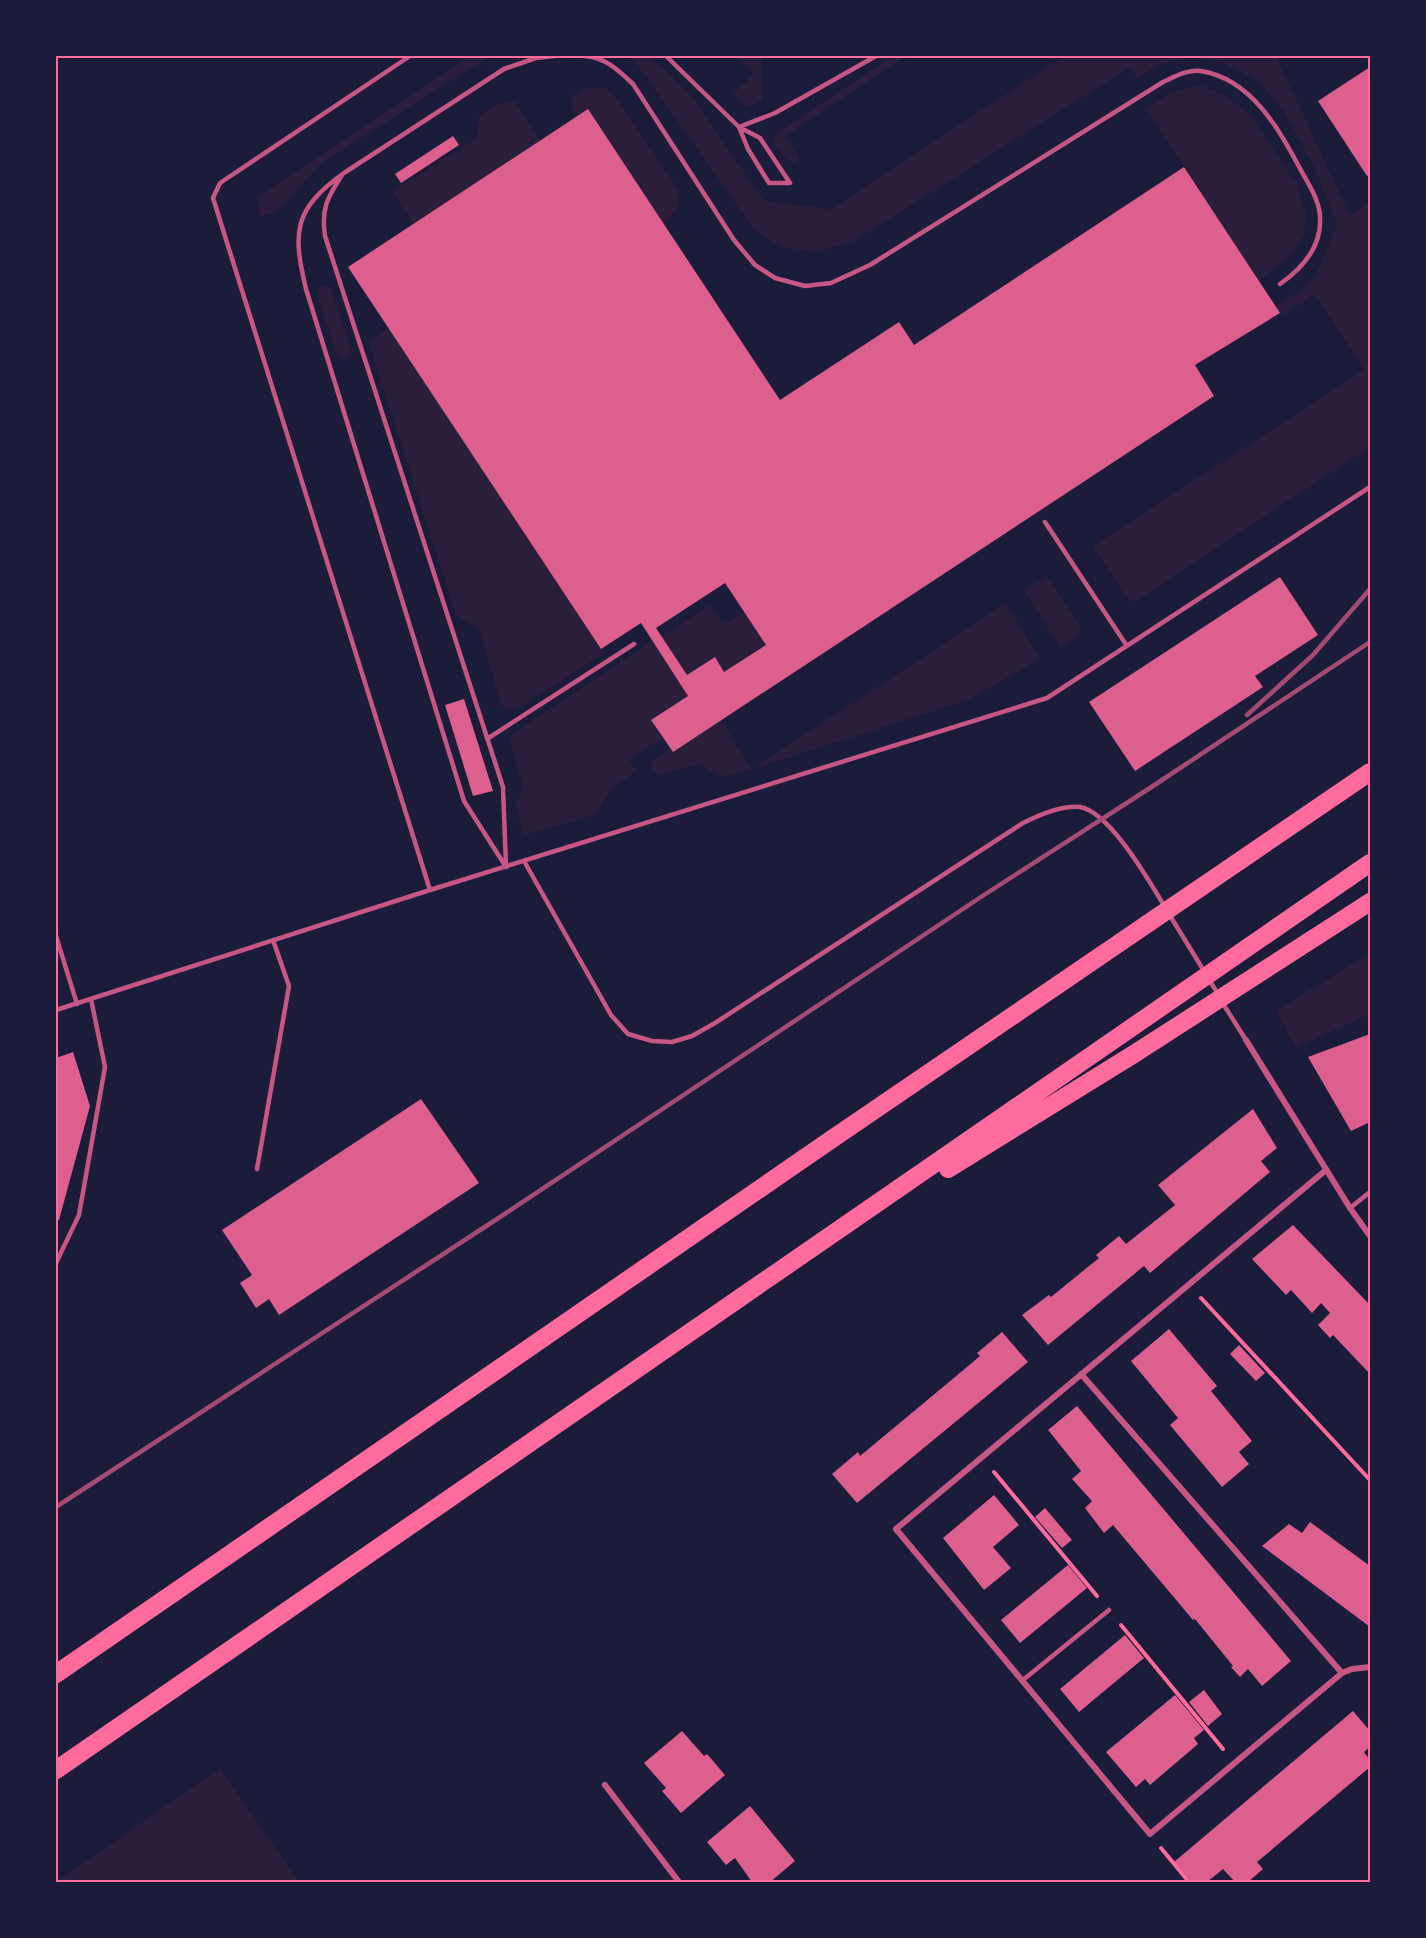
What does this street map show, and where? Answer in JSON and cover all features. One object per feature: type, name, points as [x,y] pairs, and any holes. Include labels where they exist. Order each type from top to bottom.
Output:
[{"type":"highway","points":[[56,1674],[1371,772]]},
{"type":"highway","points":[[56,1770],[1371,863]]},
{"type":"highway","points":[[775,1275],[1134,1054],[1371,902]]},
{"type":"street","points":[[1246,1040],[1350,1208],[1371,1236]]},
{"type":"street","points":[[1326,1170],[896,1528],[1150,1834],[1342,1673],[1352,1669],[1371,1667]]},
{"type":"street","points":[[1081,1374],[1342,1673]]},
{"type":"street","points":[[605,1785],[679,1882]]},
{"type":"lane","points":[[410,56],[220,183],[213,198],[430,890]]},
{"type":"lane","points":[[506,867],[464,801],[306,289],[298,257],[299,229],[307,206],[323,188],[344,173],[504,69],[536,58],[554,56]]},
{"type":"lane","points":[[585,56],[593,56],[615,67],[633,84],[734,240],[755,265],[775,278],[805,286],[831,283],[870,265],[1163,82],[1183,73],[1200,70],[1219,76],[1243,89],[1265,111],[1294,157],[1310,188],[1320,216],[1317,240],[1308,261],[1280,284]]},
{"type":"lane","points":[[666,56],[739,127],[760,138],[790,183],[769,183],[748,149],[739,127]]},
{"type":"lane","points":[[739,127],[775,113],[874,57]]},
{"type":"lane","points":[[344,173],[328,197],[323,218],[325,236],[502,787],[506,867]]},
{"type":"lane","points":[[56,1010],[430,890],[1047,698],[1371,487]]},
{"type":"lane","points":[[1045,522],[1127,646]]},
{"type":"lane","points":[[487,739],[634,644]]},
{"type":"lane","points":[[524,861],[611,1015],[628,1034],[652,1041],[672,1042],[692,1036],[715,1023],[1023,823],[1048,811],[1080,807],[1103,818],[1143,870],[1246,1040]]},
{"type":"lane","points":[[56,936],[77,1004]]},
{"type":"lane","points":[[256,1168],[289,986],[273,940]]},
{"type":"lane","points":[[56,1263],[79,1215],[105,1067],[91,999]]},
{"type":"lane","points":[[1350,1208],[1371,1192]]},
{"type":"lane","points":[[1023,1680],[1108,1610]]},
{"type":"path","points":[[1188,1285],[1371,1480]]},
{"type":"path","points":[[1150,1834],[1189,1882]]},
{"type":"shaded area","points":[[470,56],[490,56],[319,165],[278,210],[260,217],[258,197]]},
{"type":"shaded area","points":[[631,56],[650,56],[691,95],[764,201],[831,209],[1064,56],[1194,56],[1161,64],[1137,78],[1130,67],[856,240],[817,252],[781,247],[754,229]]},
{"type":"shaded area","points":[[738,56],[770,56],[761,59],[763,100],[747,108],[733,94],[754,74]]},
{"type":"shaded area","points":[[894,56],[906,56],[785,136],[800,159],[792,163],[787,160],[774,143],[775,136],[781,130]]},
{"type":"shaded area","points":[[1194,56],[1276,56],[1350,215],[1370,202],[1370,447],[1137,601],[1132,601],[1125,595],[1093,546],[1364,370],[1315,294],[1282,316],[1275,306],[1302,290],[1316,275],[1337,224],[1314,167],[1282,108],[1257,80],[1221,62]]},
{"type":"shaded area","points":[[1200,85],[1224,95],[1250,114],[1297,185],[1306,214],[1304,235],[1293,254],[1259,281],[1146,108],[1168,94]]},
{"type":"shaded area","points":[[591,87],[605,88],[615,96],[678,189],[677,208],[664,223],[588,109],[575,118],[573,97],[579,91]]},
{"type":"shaded area","points":[[515,102],[540,141],[413,224],[392,191],[476,139],[479,116],[495,105]]},
{"type":"shaded area","points":[[322,285],[331,288],[352,351],[350,356],[341,359],[336,355],[316,292]]},
{"type":"shaded area","points":[[389,328],[605,653],[516,709],[507,709],[501,705],[479,629],[456,615],[368,341]]},
{"type":"shaded area","points":[[1047,576],[1081,630],[1076,638],[1061,648],[1024,591]]},
{"type":"shaded area","points":[[1006,603],[1040,659],[968,700],[752,769]]},
{"type":"shaded area","points":[[710,605],[724,625],[744,612],[766,645],[724,672],[714,657],[687,675],[661,636]]},
{"type":"shaded area","points":[[653,641],[688,696],[652,719],[663,737],[629,760],[636,771],[612,788],[595,815],[524,835],[515,805],[523,788],[509,736]]},
{"type":"shaded area","points":[[721,720],[752,769],[723,777],[698,764],[657,776],[649,763],[670,748],[673,751]]},
{"type":"shaded area","points":[[1370,953],[1370,1014],[1296,1048],[1276,1011]]},
{"type":"shaded area","points":[[220,1768],[299,1882],[56,1882]]},
{"type":"building","points":[[1370,67],[1370,174],[1367,176],[1318,101]]},
{"type":"building","points":[[588,109],[780,400],[899,322],[914,345],[1184,167],[1280,313],[1195,365],[1214,396],[673,752],[651,720],[688,696],[641,623],[601,649],[348,267]],"holes":[[[725,583],[766,645],[724,672],[715,657],[687,675],[656,628]]]},
{"type":"building","points":[[453,136],[459,145],[401,183],[395,174]]},
{"type":"building","points":[[1280,577],[1318,635],[1255,676],[1263,687],[1135,771],[1089,702]]},
{"type":"building","points":[[464,699],[493,791],[473,796],[445,705]]},
{"type":"building","points":[[1370,1034],[1370,1122],[1351,1131],[1308,1057]]},
{"type":"building","points":[[73,1052],[90,1106],[59,1220],[56,1221],[56,1058]]},
{"type":"building","points":[[421,1099],[479,1183],[279,1315],[269,1299],[256,1308],[240,1283],[252,1275],[222,1230]]},
{"type":"building","points":[[1253,1109],[1277,1148],[1261,1161],[1270,1172],[1150,1273],[1144,1266],[1048,1345],[1022,1315],[1049,1295],[1051,1297],[1099,1258],[1096,1255],[1119,1236],[1126,1244],[1175,1205],[1158,1185]]},
{"type":"building","points":[[1293,1225],[1370,1305],[1370,1374],[1333,1335],[1330,1338],[1318,1325],[1330,1313],[1321,1303],[1312,1313],[1291,1290],[1286,1295],[1252,1259]]},
{"type":"building","points":[[1169,1329],[1217,1386],[1211,1391],[1252,1441],[1239,1452],[1249,1464],[1222,1487],[1170,1425],[1178,1418],[1131,1361]]},
{"type":"building","points":[[1002,1332],[1028,1362],[857,1503],[832,1474],[858,1452],[860,1456],[955,1377],[980,1356],[977,1353]]},
{"type":"building","points":[[1239,1345],[1265,1373],[1256,1381],[1230,1354]]},
{"type":"building","points":[[1077,1406],[1291,1661],[1262,1686],[1248,1669],[1240,1677],[1195,1619],[1193,1620],[1113,1525],[1104,1533],[1085,1508],[1092,1501],[1072,1479],[1081,1471],[1048,1430]]},
{"type":"building","points":[[994,1495],[1019,1525],[993,1547],[1011,1568],[984,1590],[943,1538]]},
{"type":"building","points":[[1045,1508],[1072,1540],[1062,1548],[1035,1517]]},
{"type":"building","points":[[1310,1522],[1370,1566],[1370,1627],[1262,1546],[1289,1524],[1302,1533]]},
{"type":"building","points":[[1068,1565],[1087,1588],[1020,1643],[1001,1620]]},
{"type":"building","points":[[1125,1635],[1144,1658],[1079,1712],[1060,1689]]},
{"type":"building","points":[[1204,1690],[1222,1714],[1208,1726],[1189,1702]]},
{"type":"building","points":[[1175,1695],[1204,1730],[1194,1738],[1198,1744],[1150,1785],[1145,1779],[1136,1787],[1106,1752]]},
{"type":"building","points":[[1353,1711],[1370,1731],[1370,1747],[1364,1752],[1370,1760],[1370,1767],[1257,1862],[1263,1869],[1248,1882],[1235,1882],[1223,1869],[1207,1882],[1192,1882],[1174,1862]]},
{"type":"building","points":[[682,1731],[704,1756],[707,1754],[725,1775],[681,1813],[662,1791],[666,1788],[644,1763]]},
{"type":"building","points":[[750,1806],[795,1861],[770,1882],[752,1882],[735,1858],[726,1865],[707,1842]]},
{"type":"railway","points":[[1247,715],[1313,655],[1370,589]]},
{"type":"railway","points":[[56,1507],[500,1217],[1370,642]]}]
